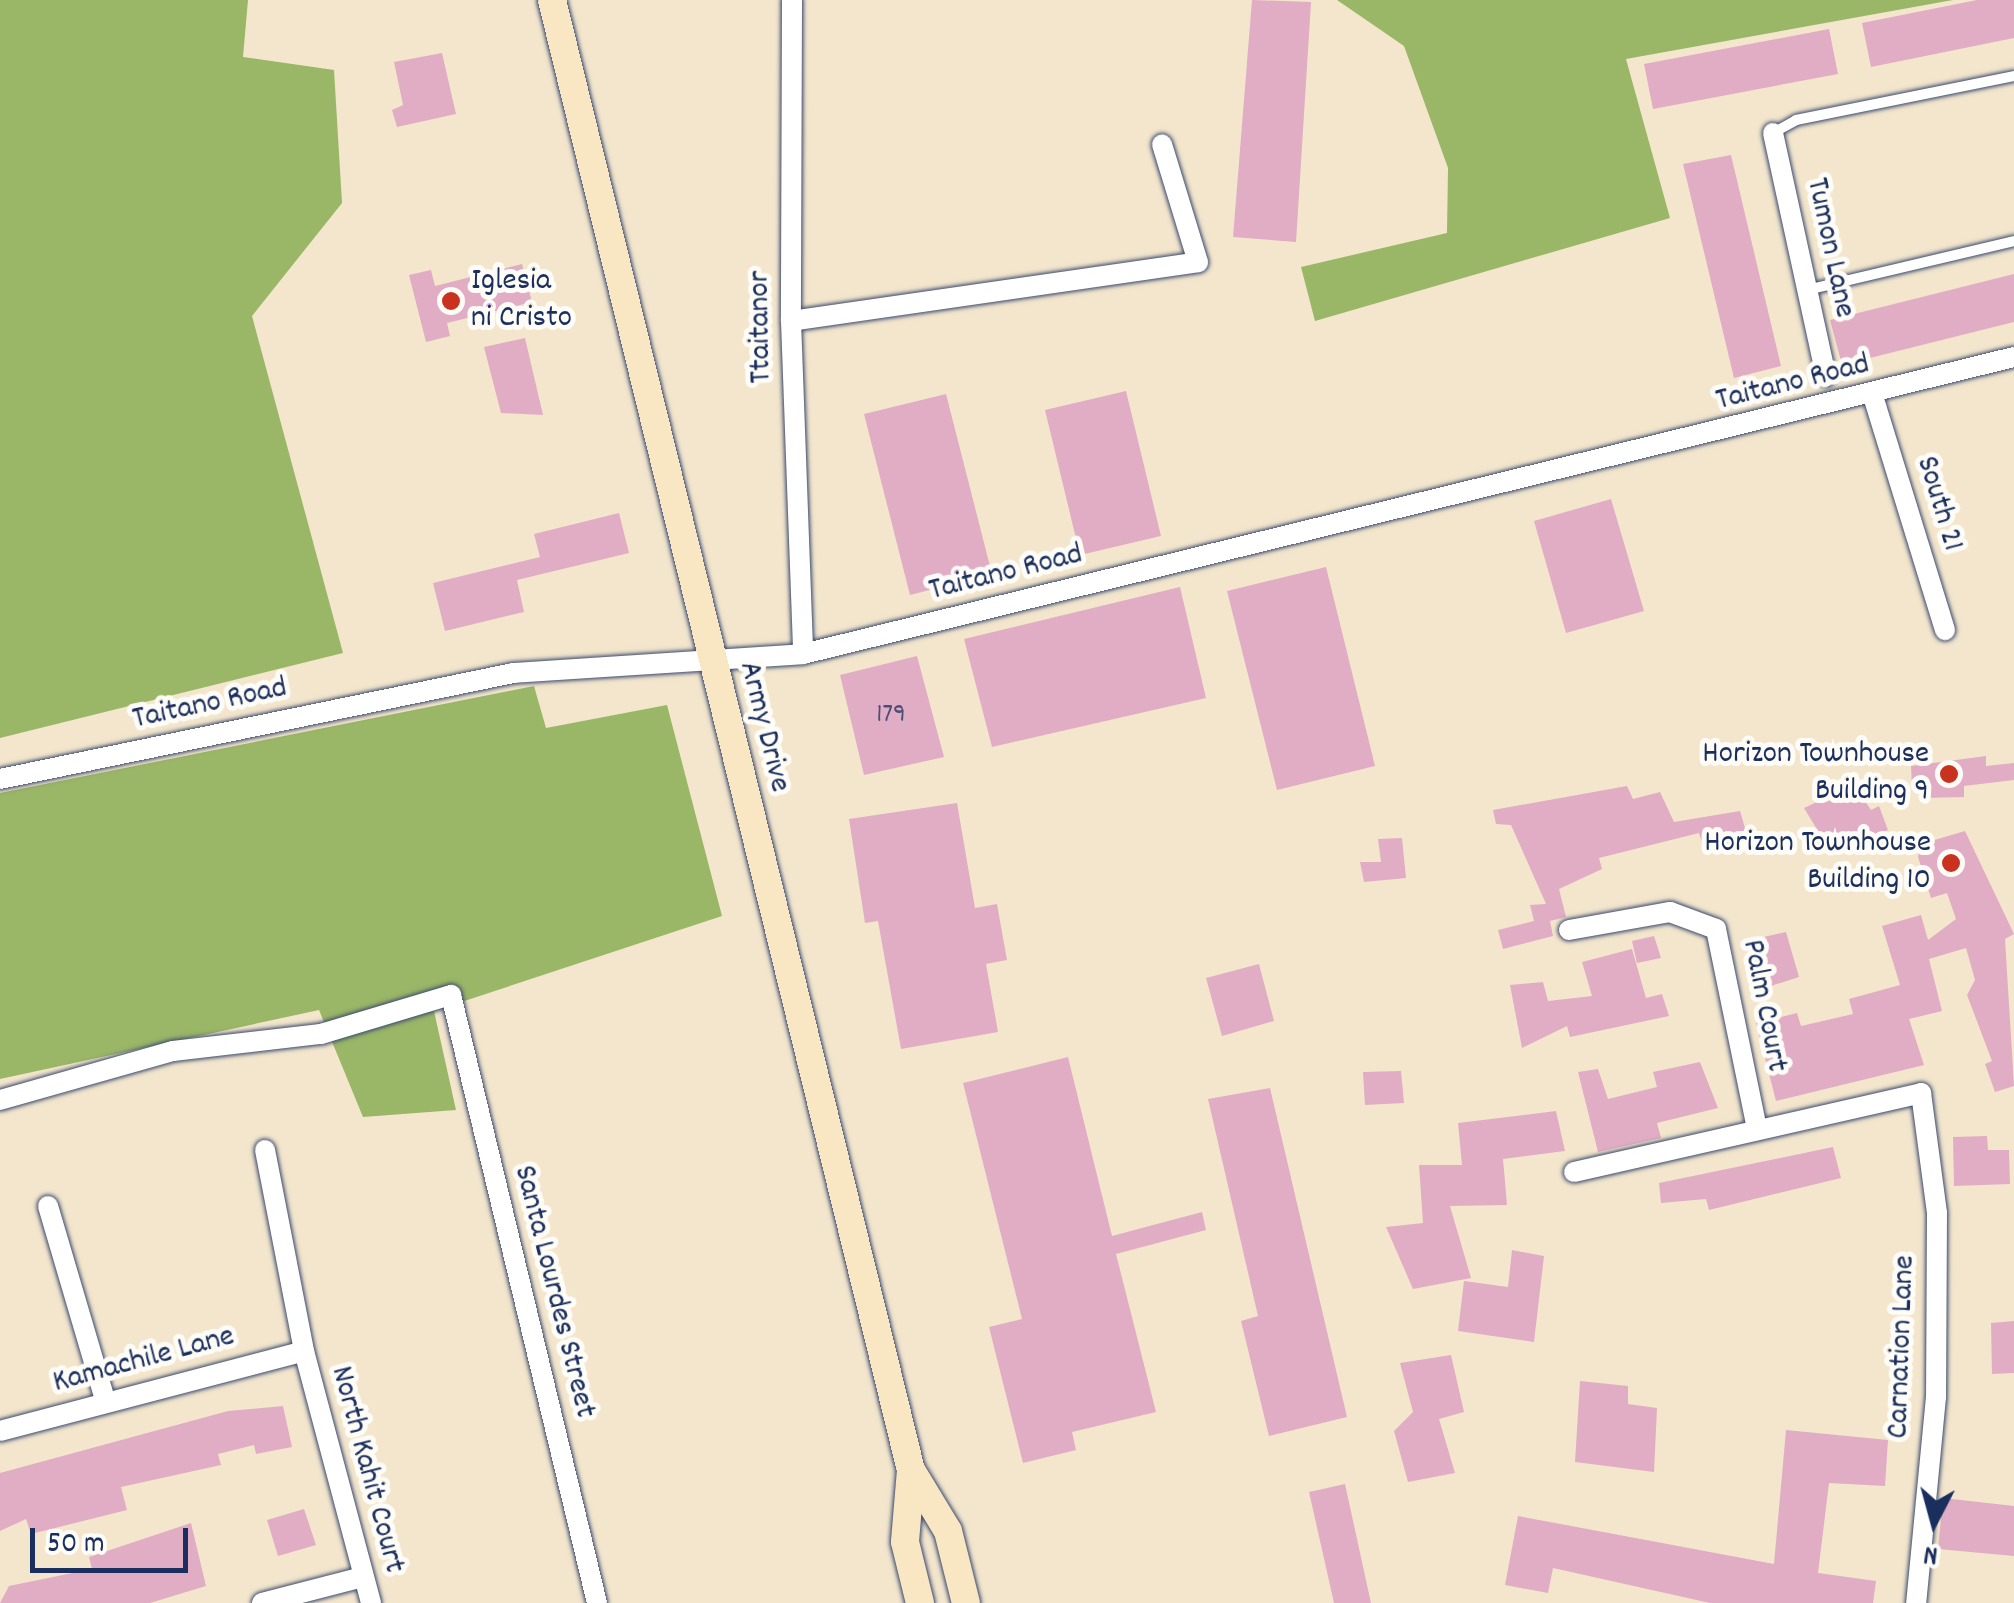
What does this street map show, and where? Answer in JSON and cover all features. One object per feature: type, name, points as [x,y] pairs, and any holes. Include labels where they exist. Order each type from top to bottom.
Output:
[{"type":"main road","name":"Army Drive","points":[[552,0],[912,1470],[948,1531],[966,1603]]},
{"type":"main road","name":"Army Drive","points":[[912,1470],[905,1542],[920,1603]]},
{"type":"street","name":"Ttaitanor","points":[[792,0],[791,321],[804,654]]},
{"type":"street","name":"Tumon Lane","points":[[1774,134],[1826,376]]},
{"type":"street","points":[[791,321],[1198,262],[1162,144]]},
{"type":"street","name":"Taitano Road","points":[[0,779],[513,673],[712,664],[804,654],[1873,396],[2014,358]]},
{"type":"street","name":"South 21","points":[[1873,396],[1945,630]]},
{"type":"street","name":"Palm Court","points":[[1570,930],[1670,912],[1716,929],[1757,1128]]},
{"type":"street","name":"Santa Lourdes Street","points":[[0,1100],[173,1052],[322,1034],[451,995],[597,1603]]},
{"type":"street","name":"Carnation Lane","points":[[1757,1128],[1922,1092],[1937,1212],[1936,1398],[1916,1603]]},
{"type":"street","points":[[1574,1172],[1757,1128]]},
{"type":"street","name":"North Kahit Court","points":[[265,1150],[304,1351],[360,1578],[371,1603]]},
{"type":"street","points":[[48,1206],[106,1400]]},
{"type":"street","name":"Kamachile Lane","points":[[0,1431],[106,1400],[304,1351]]},
{"type":"street","points":[[262,1603],[360,1578]]},
{"type":"lane","points":[[1774,134],[1796,120],[2014,76]]},
{"type":"lane","points":[[1808,290],[2014,240]]},
{"type":"green space","points":[[0,0],[248,0],[243,57],[334,70],[342,203],[252,316],[343,653],[0,738]]},
{"type":"green space","points":[[1337,0],[1953,0],[1626,59],[1670,218],[1315,321],[1301,267],[1447,233],[1448,168],[1404,46]]},
{"type":"green space","points":[[534,686],[546,728],[667,705],[722,916],[434,1011],[456,1110],[363,1117],[319,1010],[0,1079],[0,793]]},
{"type":"building","points":[[1252,0],[1311,2],[1296,242],[1233,237]]},
{"type":"building","points":[[1977,0],[2014,0],[2014,38],[1871,67],[1862,23]]},
{"type":"building","points":[[1829,29],[1838,74],[1653,109],[1644,64]]},
{"type":"building","points":[[442,53],[456,114],[397,127],[392,110],[403,105],[394,62]]},
{"type":"building","points":[[1731,155],[1781,366],[1734,378],[1683,164]]},
{"type":"building","points":[[522,264],[532,302],[447,323],[450,336],[426,342],[409,275],[431,270],[435,286]]},
{"type":"building","points":[[2014,274],[2014,322],[1842,365],[1830,320]]},
{"type":"building","points":[[525,338],[543,415],[501,413],[484,347]]},
{"type":"building","points":[[1126,391],[1161,536],[1080,555],[1045,410]]},
{"type":"building","points":[[946,394],[992,574],[910,595],[864,414]]},
{"type":"building","points":[[1611,499],[1644,611],[1566,633],[1534,521]]},
{"type":"building","points":[[619,513],[629,553],[517,580],[524,612],[445,631],[433,583],[540,557],[534,534]]},
{"type":"building","points":[[1326,567],[1375,766],[1277,790],[1227,591]]},
{"type":"building","points":[[1180,587],[1206,698],[992,747],[964,639]]},
{"type":"building","points":[[917,656],[944,757],[864,775],[840,675]]},
{"type":"building","name":"Horizon Townhouse Building 9","points":[[1986,756],[1986,766],[2014,763],[2014,780],[1964,786],[1964,797],[1922,798],[1912,789],[1911,766]]},
{"type":"building","points":[[1854,785],[1871,810],[1879,806],[1888,830],[1850,846],[1843,836],[1826,844],[1804,808]]},
{"type":"building","points":[[1627,786],[1633,799],[1660,792],[1674,822],[1740,811],[1748,838],[1704,849],[1699,833],[1599,858],[1602,869],[1559,889],[1566,917],[1550,921],[1553,936],[1503,949],[1498,930],[1534,921],[1530,905],[1546,904],[1511,825],[1496,824],[1493,810]]},
{"type":"building","points":[[957,803],[975,908],[997,904],[1007,960],[986,964],[998,1032],[901,1049],[878,921],[865,923],[849,819]]},
{"type":"building","points":[[1965,831],[2014,934],[2005,939],[2014,1086],[1995,1092],[1985,1064],[1992,1061],[1967,995],[1975,980],[1966,948],[1929,959],[1942,1011],[1909,1019],[1924,1065],[1776,1101],[1756,1023],[1797,1013],[1801,1026],[1853,1014],[1849,999],[1900,985],[1882,926],[1921,915],[1928,940],[1956,919],[1947,893],[1931,898],[1918,857],[1921,844]]},
{"type":"building","points":[[1402,838],[1406,878],[1364,882],[1360,862],[1381,862],[1378,839]]},
{"type":"building","points":[[1786,932],[1799,977],[1761,989],[1746,941]]},
{"type":"building","points":[[1654,936],[1661,958],[1637,963],[1632,941]]},
{"type":"building","points":[[1632,949],[1646,998],[1662,994],[1669,1016],[1570,1037],[1567,1026],[1522,1048],[1510,985],[1543,982],[1548,1001],[1592,996],[1582,962]]},
{"type":"building","points":[[1259,964],[1274,1021],[1222,1036],[1206,978]]},
{"type":"building","points":[[1068,1057],[1112,1236],[1202,1212],[1206,1230],[1116,1254],[1156,1412],[1072,1432],[1076,1450],[1023,1463],[989,1327],[1022,1319],[963,1083]]},
{"type":"building","points":[[1700,1062],[1718,1108],[1657,1123],[1661,1138],[1598,1152],[1578,1072],[1598,1069],[1608,1099],[1657,1087],[1653,1072]]},
{"type":"building","points":[[1401,1071],[1404,1103],[1365,1105],[1363,1072]]},
{"type":"building","points":[[1270,1088],[1347,1417],[1269,1436],[1241,1321],[1258,1316],[1208,1099]]},
{"type":"building","points":[[1556,1111],[1565,1151],[1503,1159],[1507,1205],[1450,1206],[1471,1278],[1413,1289],[1386,1227],[1423,1223],[1419,1165],[1462,1165],[1458,1123]]},
{"type":"building","points":[[1987,1136],[1988,1150],[2009,1150],[2010,1184],[1954,1186],[1953,1137]]},
{"type":"building","points":[[1833,1147],[1841,1178],[1709,1210],[1706,1199],[1661,1203],[1659,1183]]},
{"type":"building","points":[[1512,1250],[1544,1256],[1534,1342],[1458,1331],[1464,1281],[1508,1287]]},
{"type":"building","points":[[2014,1321],[2014,1373],[1992,1374],[1991,1323]]},
{"type":"building","points":[[1451,1355],[1464,1412],[1439,1419],[1455,1473],[1408,1482],[1394,1431],[1413,1412],[1400,1363]]},
{"type":"building","points":[[1580,1381],[1628,1386],[1628,1404],[1657,1408],[1654,1472],[1575,1462]]},
{"type":"building","points":[[283,1406],[292,1447],[256,1454],[254,1445],[218,1454],[221,1465],[121,1487],[127,1510],[31,1534],[26,1519],[0,1531],[0,1473],[228,1411]]},
{"type":"building","points":[[1786,1430],[1888,1440],[1885,1486],[1829,1483],[1818,1573],[1876,1581],[1873,1603],[1710,1603],[1553,1568],[1548,1593],[1505,1585],[1518,1516],[1774,1564]]},
{"type":"building","points":[[1345,1484],[1371,1603],[1334,1603],[1309,1492]]},
{"type":"building","points":[[1943,1498],[2014,1506],[2014,1556],[1938,1549]]},
{"type":"building","points":[[304,1509],[316,1545],[278,1556],[267,1520]]},
{"type":"building","points":[[191,1523],[206,1586],[150,1603],[0,1603],[9,1586],[92,1569],[89,1557]]},
{"type":"place","name":"Iglesia ni Cristo","points":[[451,301]]},
{"type":"place","name":"Horizon Townhouse Building 9","points":[[1949,774]]},
{"type":"place","name":"Horizon Townhouse Building 10","points":[[1951,863]]}]
